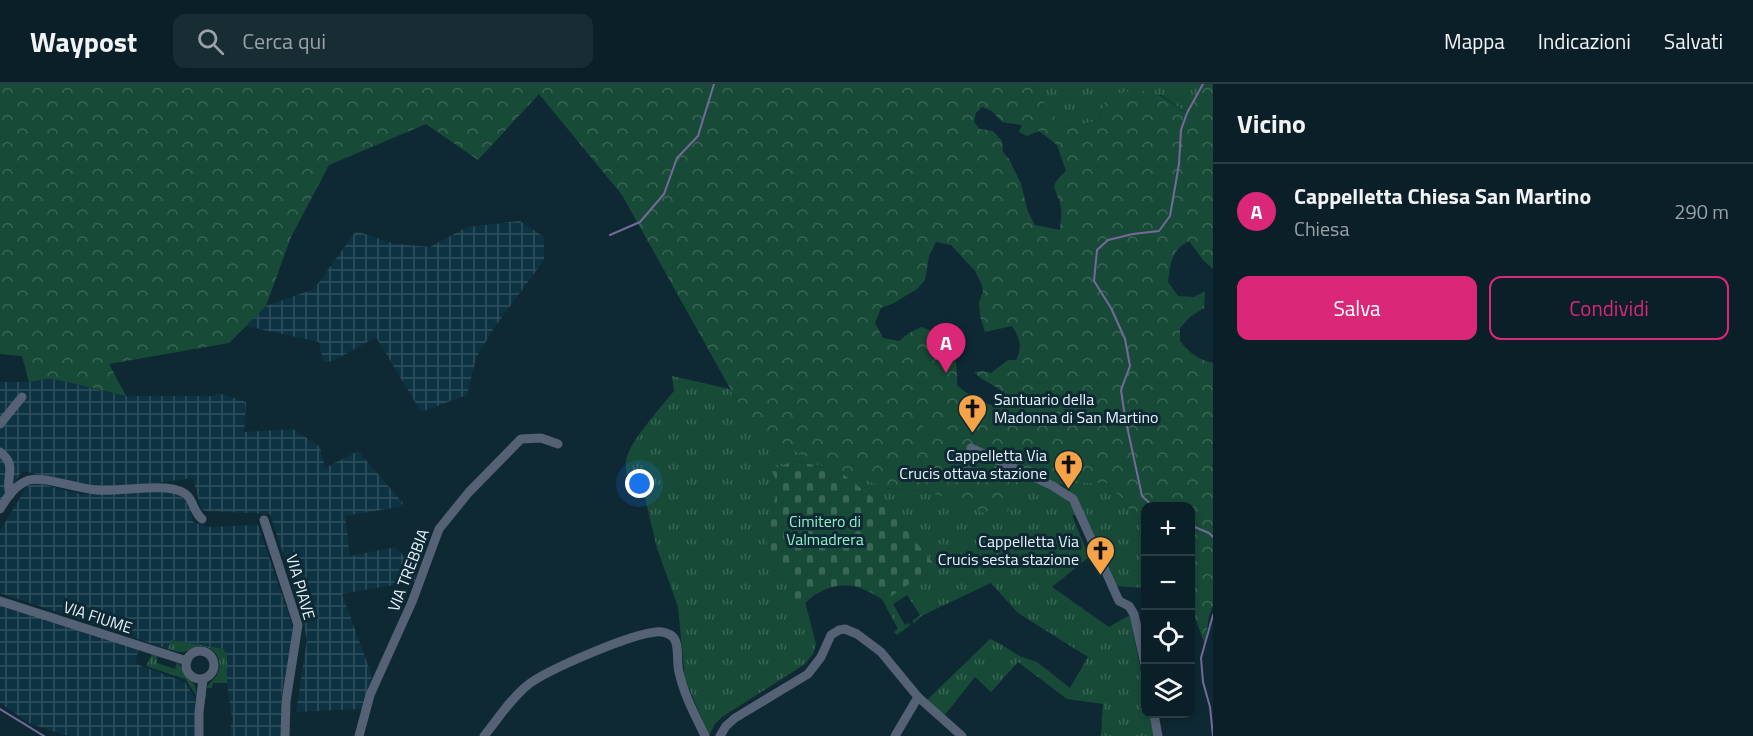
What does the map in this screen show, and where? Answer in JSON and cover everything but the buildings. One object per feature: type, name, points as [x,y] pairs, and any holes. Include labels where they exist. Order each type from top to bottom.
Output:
[{"type":"street","points":[[0,424],[22,397]]},
{"type":"street","name":"VIA TREBBIA","points":[[359,736],[370,695],[412,602],[439,530],[469,492],[521,439],[541,438],[558,444]]},
{"type":"street","points":[[971,448],[1053,486],[1073,499],[1119,601],[1129,606],[1134,614],[1145,664]]},
{"type":"street","points":[[0,452],[8,458],[11,471],[7,485],[10,495]]},
{"type":"street","points":[[0,509],[17,485],[38,478],[80,489],[113,491],[163,488],[179,490],[189,496],[197,515],[202,519]]},
{"type":"street","name":"VIA PIAVE","points":[[264,520],[298,625],[286,701],[285,736]]},
{"type":"street","name":"VIA FIUME","points":[[0,601],[187,661]]},
{"type":"street","points":[[720,736],[735,718],[808,674],[821,657],[831,636],[845,629],[881,652],[918,697],[962,736]]},
{"type":"street","points":[[484,736],[519,693],[531,683],[583,657],[631,638],[657,632],[670,634],[676,641],[679,672],[688,701],[705,736]]},
{"type":"street","points":[[203,651],[212,657],[214,668],[208,677],[203,679],[192,677],[188,672],[187,661],[189,656],[203,651]]},
{"type":"street","points":[[199,736],[203,679]]},
{"type":"street","points":[[895,736],[918,697]]},
{"type":"street","points":[[1155,718],[1158,736]]},
{"type":"shaded area","points":[[520,221],[544,237],[544,260],[494,328],[476,358],[467,395],[421,412],[376,337],[333,361],[323,362],[319,342],[246,326],[266,306],[314,289],[356,231],[395,244],[430,247],[467,227]]},
{"type":"shaded area","points":[[50,378],[126,396],[212,396],[218,393],[246,402],[244,432],[293,429],[320,447],[325,468],[358,451],[403,503],[399,507],[345,516],[350,556],[396,547],[417,572],[415,581],[342,594],[372,676],[361,709],[296,712],[307,640],[299,601],[270,514],[201,509],[193,478],[126,487],[103,487],[22,471],[0,505],[0,382],[29,382]]},
{"type":"shaded area","points":[[37,483],[80,494],[146,490],[172,491],[190,507],[193,522],[207,527],[258,525],[294,630],[281,698],[281,736],[230,736],[232,718],[227,683],[227,655],[223,649],[172,640],[168,649],[0,593],[0,531],[27,486]]},
{"type":"shaded area","points":[[0,605],[138,650],[136,664],[185,682],[195,699],[196,736],[68,736],[29,723],[0,703]]},
{"type":"green space","points":[[0,84],[1030,84],[1064,128],[1098,121],[1107,95],[1132,91],[1150,92],[1166,99],[1186,113],[1203,84],[1213,84],[1213,269],[1189,241],[1175,253],[1168,282],[1178,296],[1194,297],[1205,291],[1204,308],[1190,317],[1180,328],[1180,341],[1194,355],[1213,363],[1213,606],[1209,616],[1205,645],[1195,618],[1195,502],[1141,502],[1141,524],[1108,483],[1063,485],[1033,478],[1011,503],[1004,521],[931,492],[885,488],[792,450],[745,415],[622,195],[539,94],[478,160],[426,124],[329,165],[291,237],[266,306],[229,343],[109,364],[126,396],[50,378],[29,382],[22,356],[0,354]],"holes":[[[982,107],[992,111],[1002,122],[1022,125],[1019,132],[1027,136],[1039,131],[1057,145],[1066,171],[1054,186],[1061,210],[1060,230],[1035,225],[1028,212],[1021,184],[1003,152],[1002,141],[993,131],[980,129],[974,122],[976,113]],[[936,242],[951,245],[975,271],[982,285],[983,292],[979,302],[985,332],[1012,326],[1019,339],[1020,347],[1016,360],[1008,360],[991,373],[974,372],[1009,399],[997,404],[984,403],[957,385],[954,356],[947,342],[940,336],[921,327],[899,341],[883,338],[875,323],[881,308],[917,289],[925,280],[929,256]]]},
{"type":"green space","points":[[1030,84],[1203,84],[1187,113],[1161,95],[1107,95],[1098,121],[1064,128]]},
{"type":"green space","points":[[672,376],[730,389],[745,415],[885,488],[931,492],[949,498],[1011,503],[1030,481],[1064,497],[1078,516],[1072,515],[1089,557],[1052,587],[1109,627],[1130,615],[1141,672],[1141,718],[1151,718],[1154,736],[1101,736],[1103,704],[1067,699],[1018,662],[991,692],[975,677],[944,716],[926,701],[990,639],[1019,656],[1037,662],[1070,688],[1088,657],[1018,613],[991,583],[923,615],[914,623],[912,621],[920,615],[907,595],[893,604],[905,625],[909,623],[910,625],[897,635],[894,632],[898,629],[882,599],[861,588],[825,467],[794,461],[778,483],[767,549],[788,566],[803,594],[816,644],[813,654],[805,664],[722,717],[709,735],[685,679],[678,607],[657,548],[645,490],[640,485],[627,480],[628,453],[646,425],[674,391]]},
{"type":"green space","points":[[918,411],[954,433],[953,439],[941,439],[929,435],[916,415]]},
{"type":"green space","name":"Cimitero di Valmadrera","points":[[794,461],[838,472],[872,497],[883,502],[934,564],[933,568],[884,601],[861,588],[837,586],[814,595],[796,614],[787,570],[768,563],[765,553],[778,483],[771,470]]},
{"type":"green space","points":[[1108,483],[1141,524],[1141,588],[1116,586],[1073,496],[1063,485]]},
{"type":"green space","points":[[171,640],[223,649],[227,655],[227,683],[213,683],[212,688],[207,688],[216,677],[220,665],[213,650],[201,646],[182,652],[168,649]]},
{"type":"green space","points":[[152,654],[157,656],[157,663],[175,669],[177,662],[195,686],[197,696],[185,679],[146,666]]},
{"type":"waterway","points":[[610,235],[640,222],[664,194],[677,158],[698,136],[714,84]]},
{"type":"waterway","points":[[1149,502],[1142,496],[1121,390],[1130,366],[1125,339],[1111,308],[1094,281],[1097,250],[1108,240],[1159,231],[1170,216],[1179,164],[1181,130],[1187,113],[1203,84]]},
{"type":"waterway","points":[[1195,527],[1213,537]]},
{"type":"waterway","points":[[1213,615],[1201,658],[1213,736]]},
{"type":"waterway","points":[[0,709],[44,736]]},
{"type":"place","name":"Cappelletta Chiesa San Martino","points":[[946,373]]},
{"type":"place","name":"Santuario della Madonna di San Martino","points":[[973,434]]},
{"type":"place","name":"Cappelletta Via Crucis ottava stazione","points":[[1068,490]]},
{"type":"place","name":"Cappelletta Via Crucis sesta stazione","points":[[1100,576]]}]
